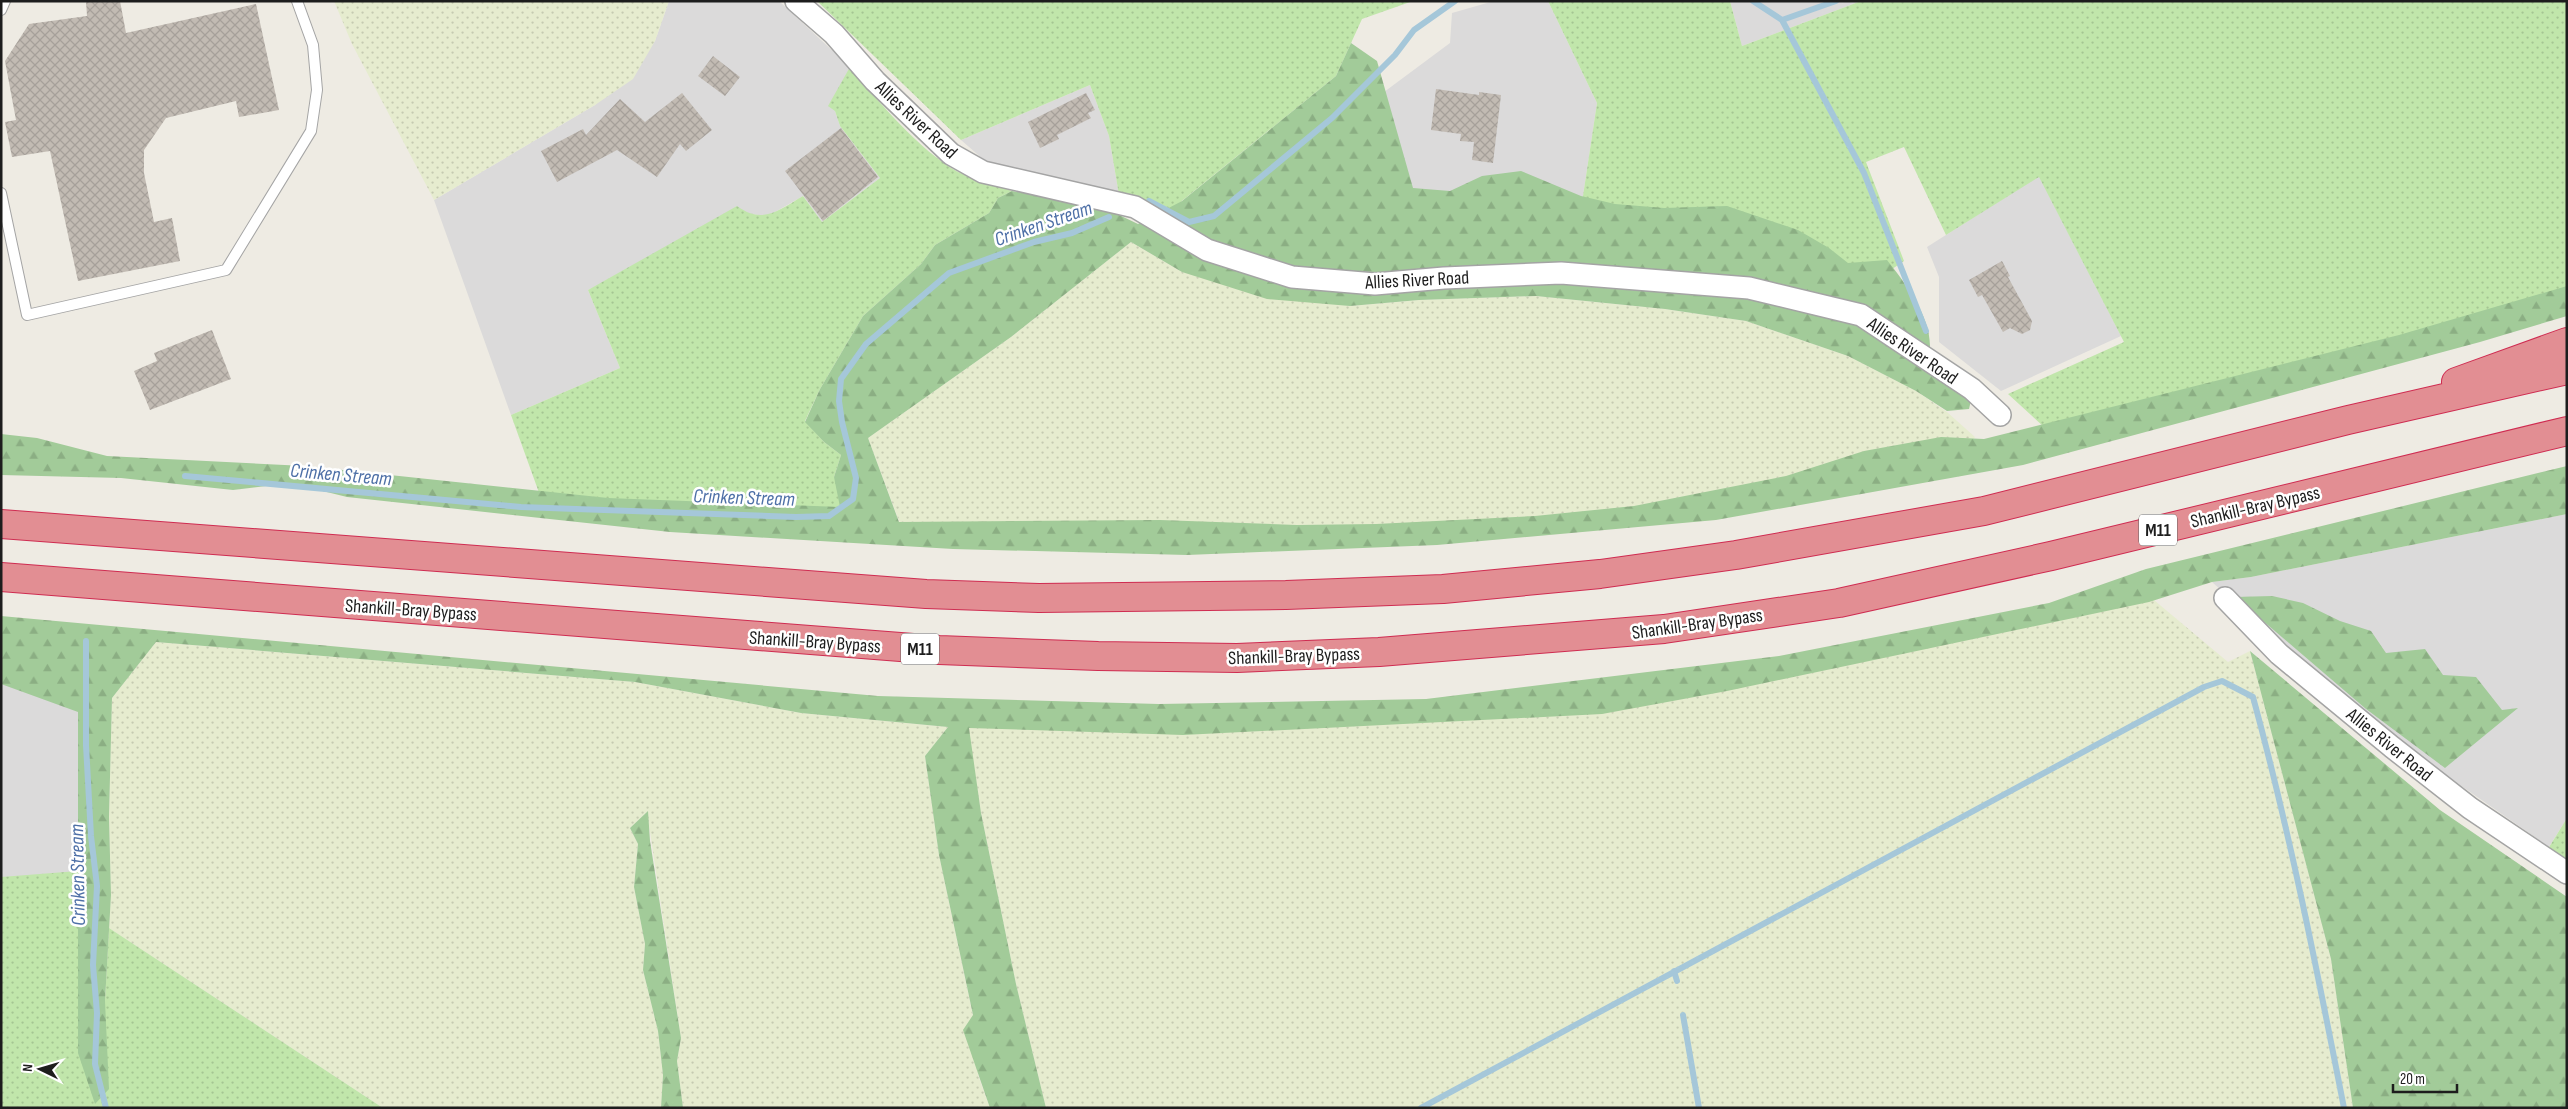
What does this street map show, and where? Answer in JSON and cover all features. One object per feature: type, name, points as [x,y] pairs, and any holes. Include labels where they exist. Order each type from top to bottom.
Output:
[{"type":"highway","points":[[2348,420],[2567,342]]},
{"type":"highway","points":[[1,524],[926,594],[1048,598],[1286,595],[1443,589],[1600,574],[1736,555],[1984,511],[2348,420],[2567,370]]},
{"type":"highway","name":"Shankill-Bray Bypass","points":[[1,577],[939,650],[1098,656],[1227,658],[1378,652],[1664,629],[1839,603],[2051,556],[2476,455],[2567,431]]},
{"type":"highway","points":[[2476,455],[2567,442]]},
{"type":"street","name":"Allies River Road","points":[[796,1],[834,34],[876,81],[951,154],[983,172],[1135,207],[1207,250],[1292,277],[1375,284],[1444,278],[1561,273],[1750,288],[1861,315],[1972,389],[2000,415]]},
{"type":"street","name":"Allies River Road","points":[[2225,598],[2279,654],[2392,747],[2470,808],[2567,873]]},
{"type":"lane","points":[[1,10],[5,1]]},
{"type":"lane","points":[[1,193],[27,315],[226,270],[311,131],[317,90],[313,45],[297,1]]},
{"type":"shaded area","points":[[669,1],[779,1],[850,67],[835,111],[840,126],[880,178],[822,222],[803,196],[768,216],[748,214],[588,290],[620,368],[511,415],[434,200],[595,105],[655,41]]},
{"type":"shaded area","points":[[1494,1],[1548,1],[1597,103],[1575,249],[1439,255],[1376,98],[1450,43],[1452,13]]},
{"type":"shaded area","points":[[1730,1],[1861,1],[1742,46]]},
{"type":"shaded area","points":[[1090,85],[1109,136],[1119,195],[991,166],[961,140]]},
{"type":"shaded area","points":[[2039,176],[2121,336],[2001,391],[1939,342],[1939,277],[1927,247]]},
{"type":"shaded area","points":[[2567,514],[2567,818],[2549,847],[2361,716],[2212,582],[2251,577]]},
{"type":"shaded area","points":[[1,626],[78,635],[78,1053],[97,1108],[1,1108]]},
{"type":"green space","points":[[334,1],[669,1],[655,41],[633,79],[595,105],[434,200],[352,44]]},
{"type":"green space","points":[[817,1],[1413,1],[1362,19],[1336,76],[1162,217],[1119,195],[1109,136],[1090,85],[961,140]]},
{"type":"green space","points":[[1548,1],[1730,1],[1742,46],[1861,1],[2567,1],[2567,298],[2056,438],[2008,394],[2124,342],[2039,177],[1946,235],[1904,147],[1866,162],[1904,261],[1852,296],[1575,249],[1597,103]]},
{"type":"green space","points":[[1351,43],[1377,61],[1413,188],[1450,191],[1482,176],[1521,171],[1581,196],[1615,204],[1664,208],[1727,206],[1798,230],[1829,248],[1848,263],[1887,260],[1915,300],[1926,323],[1930,351],[1926,365],[1972,396],[1969,409],[1947,411],[1916,391],[1848,356],[1746,321],[1665,309],[1536,296],[1419,300],[1350,306],[1267,299],[1182,272],[1131,242],[1011,337],[868,438],[899,522],[1160,520],[1297,525],[1376,524],[1535,516],[1634,506],[1786,476],[1864,451],[1941,437],[1984,439],[2399,335],[2567,286],[2567,316],[2480,342],[2023,465],[1716,520],[1437,545],[1187,555],[953,549],[670,532],[347,497],[290,483],[233,490],[121,478],[1,475],[1,434],[37,438],[107,456],[305,466],[608,498],[840,507],[834,477],[841,455],[824,442],[805,422],[820,389],[863,316],[921,264],[935,245],[989,213],[998,198],[1012,191],[1044,196],[1115,213],[1138,224],[1182,201],[1336,76]]},
{"type":"green space","points":[[850,67],[900,124],[944,163],[965,175],[1012,191],[998,198],[989,213],[935,245],[921,264],[863,316],[820,389],[805,421],[824,442],[841,455],[834,477],[899,522],[542,501],[511,415],[620,368],[588,290],[737,206],[746,212],[763,215],[778,210],[803,196],[822,222],[880,178],[840,126],[835,111],[828,106]]},
{"type":"green space","points":[[1131,242],[1182,272],[1350,306],[1419,300],[1536,296],[1665,309],[1746,321],[1848,356],[1916,391],[1947,412],[1975,437],[1965,450],[1609,523],[905,537],[868,438],[1011,337]]},
{"type":"green space","points":[[2567,466],[2567,514],[2251,577],[2212,582],[2149,602],[1727,691],[1602,714],[1183,735],[969,728],[981,813],[1016,984],[1046,1108],[990,1108],[963,1030],[973,1015],[939,855],[925,756],[948,727],[801,713],[635,682],[156,642],[112,698],[109,817],[111,895],[105,1001],[109,1089],[95,1104],[78,1053],[78,712],[1,684],[1,616],[878,696],[1159,704],[1426,699],[1779,656],[2049,603],[2146,569]]},
{"type":"green space","points":[[2142,590],[2228,662],[2250,651],[2331,959],[2353,1108],[1046,1108],[1016,984],[981,813],[968,728],[953,709],[1187,718],[1699,680]]},
{"type":"green space","points":[[2272,596],[2303,603],[2340,621],[2371,631],[2386,653],[2425,649],[2443,675],[2476,677],[2502,710],[2518,708],[2445,768],[2366,709],[2235,597]]},
{"type":"green space","points":[[156,642],[635,682],[801,713],[948,727],[925,756],[939,855],[973,1016],[978,1075],[990,1108],[683,1108],[677,1061],[681,1038],[647,812],[630,828],[638,844],[634,887],[645,944],[643,970],[658,1031],[663,1075],[661,1108],[383,1108],[109,928],[111,895],[109,817],[112,698]]},
{"type":"green space","points":[[2250,651],[2440,810],[2567,897],[2567,1108],[2353,1108],[2331,959]]},
{"type":"green space","points":[[648,811],[650,841],[681,1038],[677,1061],[683,1108],[661,1108],[663,1075],[658,1031],[643,970],[645,944],[634,887],[638,844],[630,828]]},
{"type":"green space","points":[[2567,818],[2567,873],[2543,857]]},
{"type":"green space","points":[[78,871],[78,1053],[105,1001],[109,928],[383,1108],[1,1108],[1,877]]},
{"type":"building","points":[[86,1],[120,1],[126,33],[256,4],[279,110],[239,117],[236,101],[166,118],[144,150],[144,173],[154,222],[172,218],[180,261],[78,281],[50,151],[12,157],[5,122],[16,120],[5,61],[29,24],[87,16]]},
{"type":"building","points":[[713,56],[740,77],[725,96],[698,76]]},
{"type":"building","points":[[1436,89],[1479,95],[1479,92],[1501,95],[1493,163],[1472,160],[1474,142],[1460,141],[1461,134],[1431,130]]},
{"type":"building","points":[[682,93],[712,130],[686,151],[680,144],[657,177],[617,150],[557,182],[541,151],[583,129],[586,135],[620,99],[645,122]]},
{"type":"building","points":[[1086,93],[1095,110],[1088,113],[1091,118],[1057,135],[1059,139],[1040,148],[1028,122]]},
{"type":"building","points":[[841,128],[878,177],[823,221],[785,171]]},
{"type":"building","points":[[2002,261],[2010,276],[2008,277],[2032,321],[2030,330],[2022,334],[2010,328],[2003,332],[1982,295],[1978,297],[1969,280]]},
{"type":"building","points":[[212,330],[231,379],[150,410],[134,371],[157,361],[154,353]]},
{"type":"waterway","name":"Crinken Stream","points":[[1149,201],[1189,222],[1214,216],[1332,118],[1395,55],[1414,30],[1455,1]]},
{"type":"waterway","name":"Crinken Stream","points":[[1753,1],[1782,20],[1836,1]]},
{"type":"waterway","points":[[1782,20],[1864,173],[1926,331]]},
{"type":"waterway","name":"Crinken Stream","points":[[185,476],[521,507],[796,517],[829,516],[853,499],[856,478],[842,422],[839,401],[841,379],[866,344],[949,273],[1034,242],[1072,233],[1109,217]]},
{"type":"waterway","name":"Crinken Stream","points":[[86,641],[86,745],[91,836],[97,886],[93,965],[97,1013],[95,1064],[106,1108]]},
{"type":"waterway","points":[[1421,1108],[2204,687],[2222,681],[2253,697],[2291,850],[2344,1108]]},
{"type":"waterway","points":[[1674,971],[1677,981]]},
{"type":"waterway","points":[[1683,1015],[1699,1108]]}]
